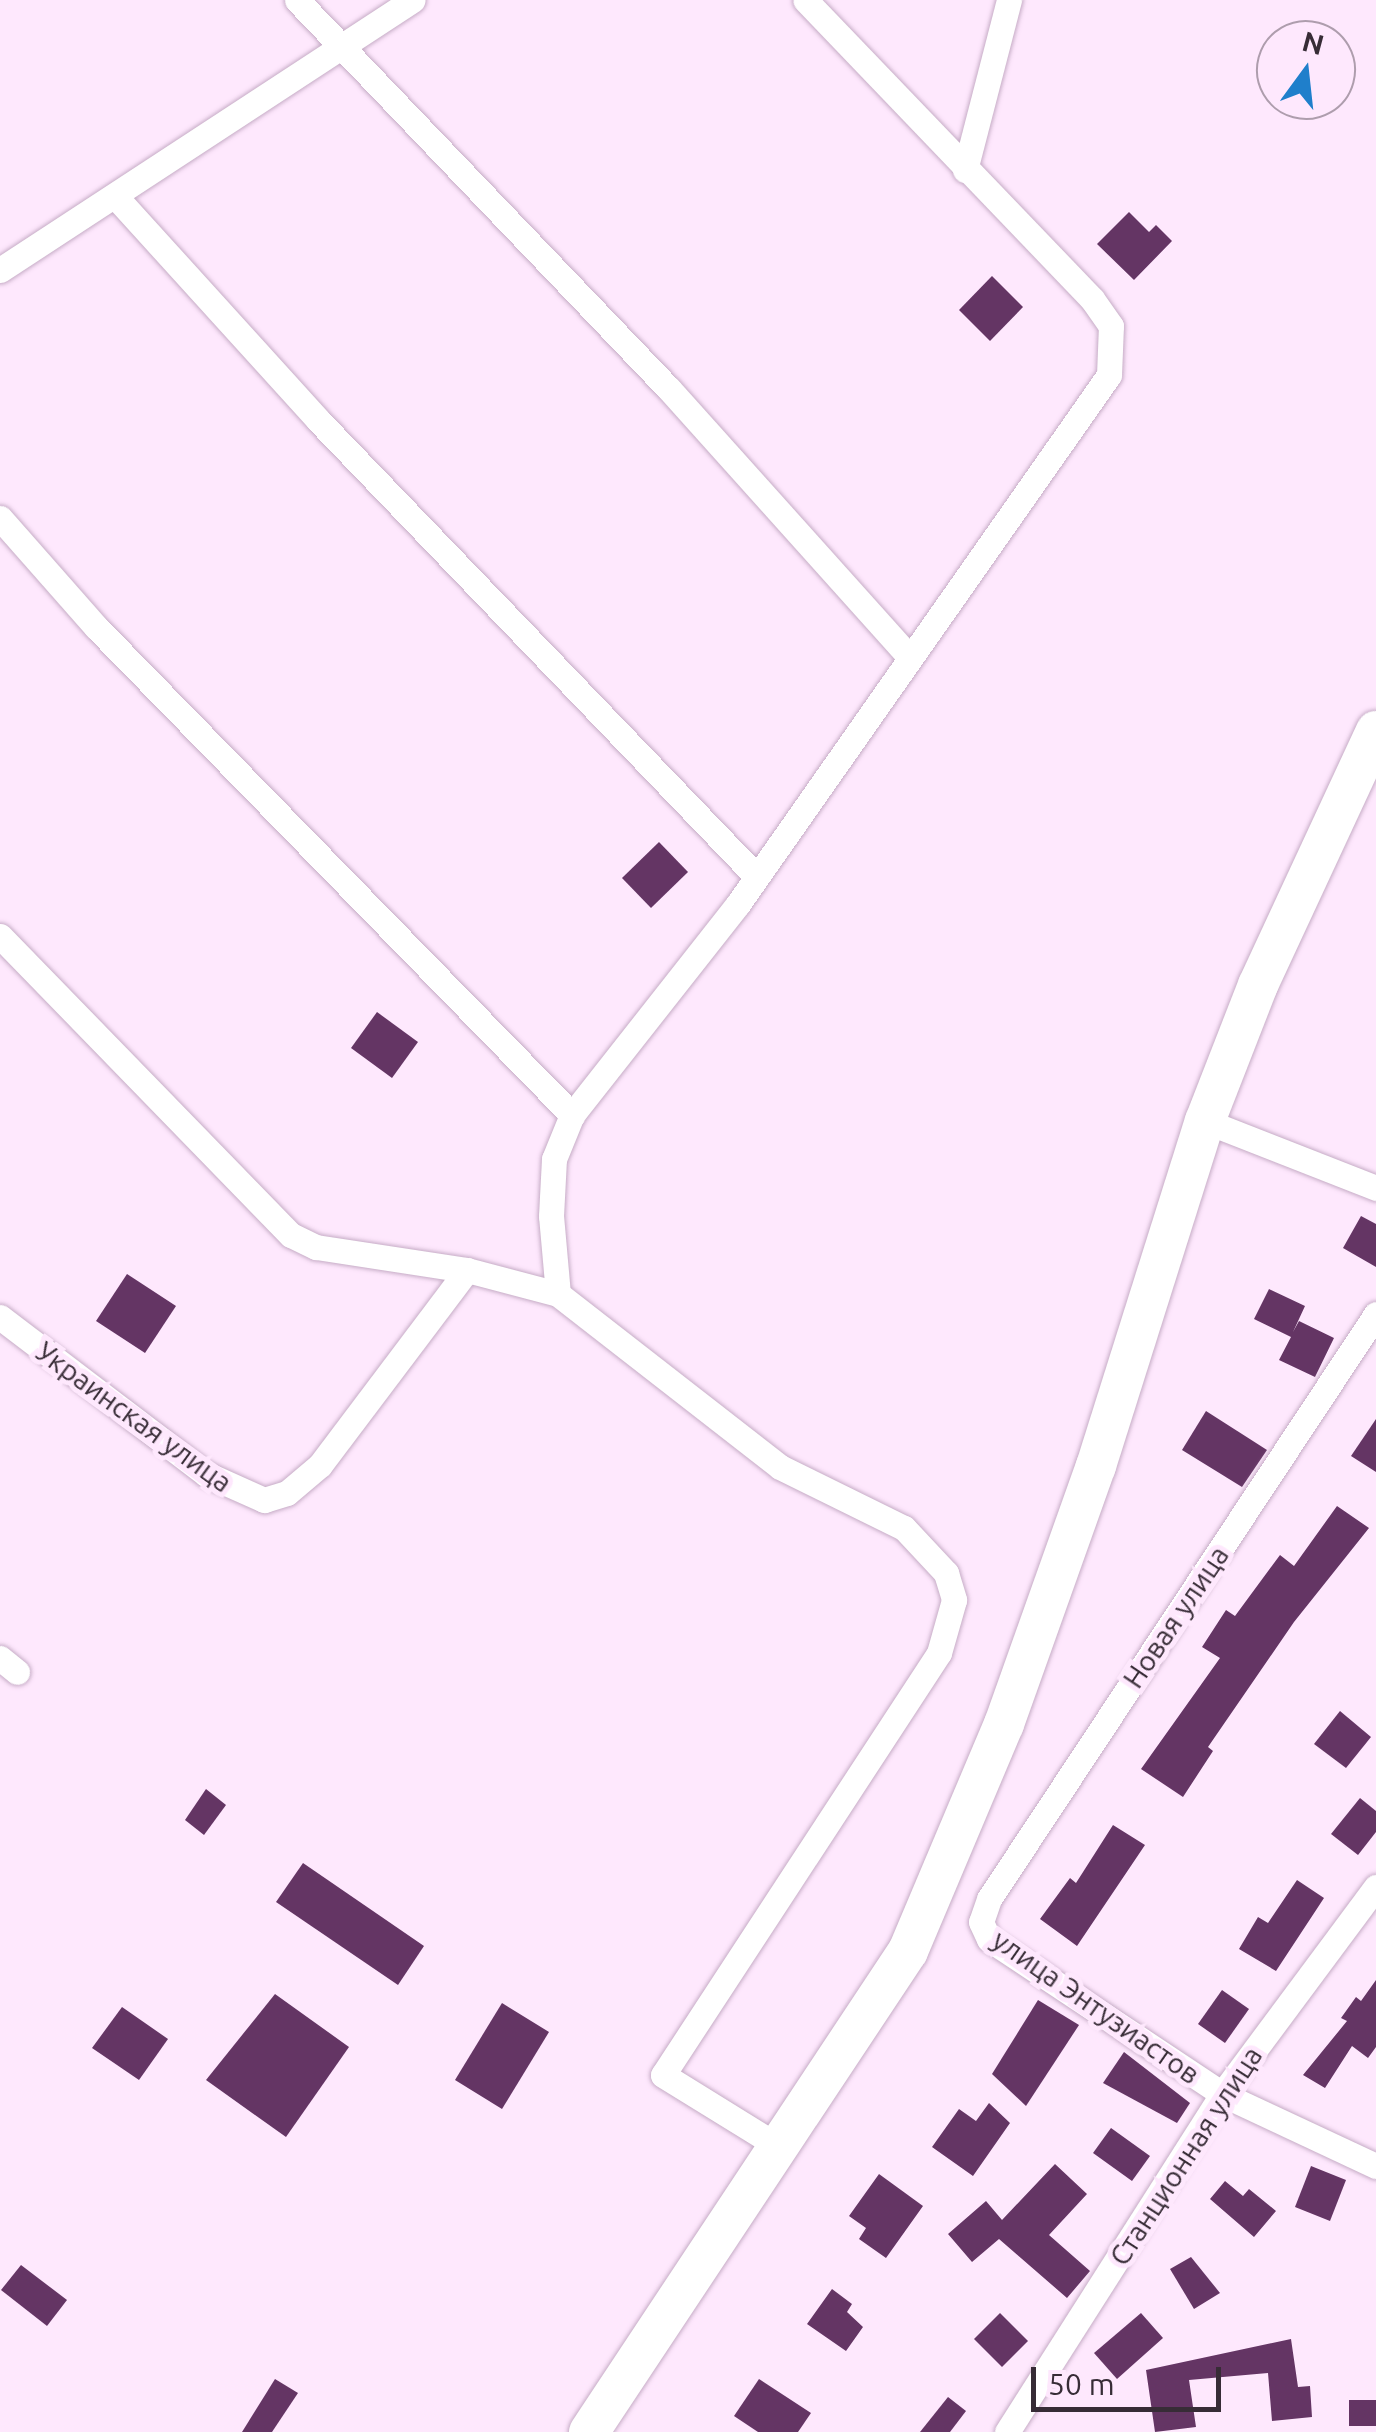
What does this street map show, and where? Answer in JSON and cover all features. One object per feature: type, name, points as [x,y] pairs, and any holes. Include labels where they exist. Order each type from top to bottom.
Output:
[{"type":"main road","points":[[590,2432],[782,2148],[908,1951],[976,1802],[1096,1466],[1205,1121],[1258,985],[1376,731]]},
{"type":"street","points":[[298,0],[339,47],[541,252],[908,655]]},
{"type":"street","points":[[0,270],[412,0]]},
{"type":"street","points":[[558,1294],[551,1216],[554,1159],[572,1114],[756,876],[908,655],[1094,403],[1114,350],[1111,326],[1092,299],[805,0]]},
{"type":"street","points":[[965,170],[1009,0]]},
{"type":"street","points":[[115,196],[318,420],[756,876]]},
{"type":"street","points":[[0,518],[96,627],[572,1114]]},
{"type":"street","points":[[0,936],[258,1208],[291,1235],[316,1247],[467,1270],[558,1294],[780,1467],[904,1528],[938,1561],[954,1600],[939,1653],[662,2075],[782,2148]]},
{"type":"street","points":[[1205,1121],[1376,1188]]},
{"type":"street","name":"Украинская улица","points":[[0,1317],[206,1474],[264,1500],[287,1493],[320,1465],[467,1270]]},
{"type":"street","name":"Новая улица","points":[[981,1922],[989,1899],[1376,1314]]},
{"type":"street","name":"Станционная улица","points":[[1007,2432],[1222,2094],[1376,1887]]},
{"type":"street","name":"улица Энтузиастов","points":[[981,1922],[989,1939],[1222,2094],[1376,2166]]},
{"type":"building","points":[[1129,212],[1149,232],[1156,225],[1172,241],[1134,280],[1097,244]]},
{"type":"building","points":[[992,276],[1023,307],[990,341],[959,310]]},
{"type":"building","points":[[659,842],[688,872],[651,908],[622,878]]},
{"type":"building","points":[[377,1012],[418,1042],[392,1078],[351,1048]]},
{"type":"building","points":[[1361,1216],[1376,1224],[1376,1267],[1343,1248]]},
{"type":"building","points":[[127,1274],[176,1306],[145,1353],[96,1321]]},
{"type":"building","points":[[1269,1289],[1305,1306],[1293,1332],[1299,1321],[1334,1338],[1315,1377],[1279,1360],[1291,1337],[1254,1319]]},
{"type":"building","points":[[1206,1411],[1267,1450],[1242,1487],[1182,1450]]},
{"type":"building","points":[[1376,1419],[1376,1472],[1351,1456]]},
{"type":"building","points":[[1337,1506],[1369,1528],[1294,1622],[1208,1747],[1213,1751],[1183,1797],[1141,1769],[1220,1658],[1202,1647],[1226,1610],[1235,1616],[1280,1555],[1294,1566]]},
{"type":"building","points":[[1340,1711],[1371,1737],[1346,1768],[1314,1744]]},
{"type":"building","points":[[206,1789],[226,1805],[204,1835],[185,1820]]},
{"type":"building","points":[[1360,1798],[1376,1811],[1376,1832],[1358,1855],[1331,1834]]},
{"type":"building","points":[[1113,1825],[1145,1845],[1077,1946],[1040,1919],[1070,1878],[1076,1883]]},
{"type":"building","points":[[303,1863],[424,1946],[398,1985],[276,1902]]},
{"type":"building","points":[[1297,1880],[1324,1898],[1276,1971],[1239,1949],[1258,1917],[1268,1923]]},
{"type":"building","points":[[1376,1980],[1376,2047],[1368,2058],[1352,2046],[1325,2088],[1303,2075],[1347,2021],[1341,2018],[1356,1997],[1361,2001]]},
{"type":"building","points":[[1222,1990],[1249,2009],[1225,2043],[1198,2024]]},
{"type":"building","points":[[275,1994],[349,2047],[286,2137],[206,2080]]},
{"type":"building","points":[[1038,2000],[1079,2025],[1026,2106],[992,2074]]},
{"type":"building","points":[[502,2003],[549,2032],[502,2109],[455,2080]]},
{"type":"building","points":[[122,2007],[168,2039],[139,2080],[92,2048]]},
{"type":"building","points":[[1124,2052],[1190,2103],[1177,2123],[1103,2083]]},
{"type":"building","points":[[989,2103],[1010,2123],[973,2176],[932,2147],[959,2109],[976,2121]]},
{"type":"building","points":[[1111,2128],[1150,2156],[1132,2181],[1093,2153]]},
{"type":"building","points":[[1055,2164],[1087,2194],[1049,2235],[1090,2271],[1067,2298],[999,2239],[972,2262],[948,2234],[986,2201],[1002,2220]]},
{"type":"building","points":[[1311,2166],[1346,2180],[1330,2221],[1295,2207]]},
{"type":"building","points":[[879,2174],[923,2206],[886,2258],[859,2239],[866,2228],[849,2216]]},
{"type":"building","points":[[1225,2181],[1243,2196],[1249,2189],[1276,2211],[1254,2237],[1210,2199]]},
{"type":"building","points":[[1191,2257],[1220,2293],[1194,2309],[1170,2269]]},
{"type":"building","points":[[21,2265],[67,2300],[47,2326],[1,2290]]},
{"type":"building","points":[[832,2289],[852,2304],[847,2312],[863,2327],[846,2351],[807,2324]]},
{"type":"building","points":[[1000,2313],[1028,2341],[1002,2367],[974,2339]]},
{"type":"building","points":[[1141,2313],[1163,2338],[1117,2379],[1094,2353]]},
{"type":"building","points":[[1291,2339],[1298,2387],[1310,2386],[1312,2417],[1272,2421],[1268,2373],[1189,2380],[1196,2427],[1155,2432],[1146,2370]]},
{"type":"building","points":[[275,2379],[298,2393],[272,2432],[242,2432]]},
{"type":"building","points":[[759,2379],[811,2413],[798,2432],[758,2432],[734,2416]]},
{"type":"building","points":[[948,2397],[966,2411],[950,2432],[920,2432]]},
{"type":"building","points":[[1349,2400],[1376,2400],[1376,2426],[1349,2426]]}]
